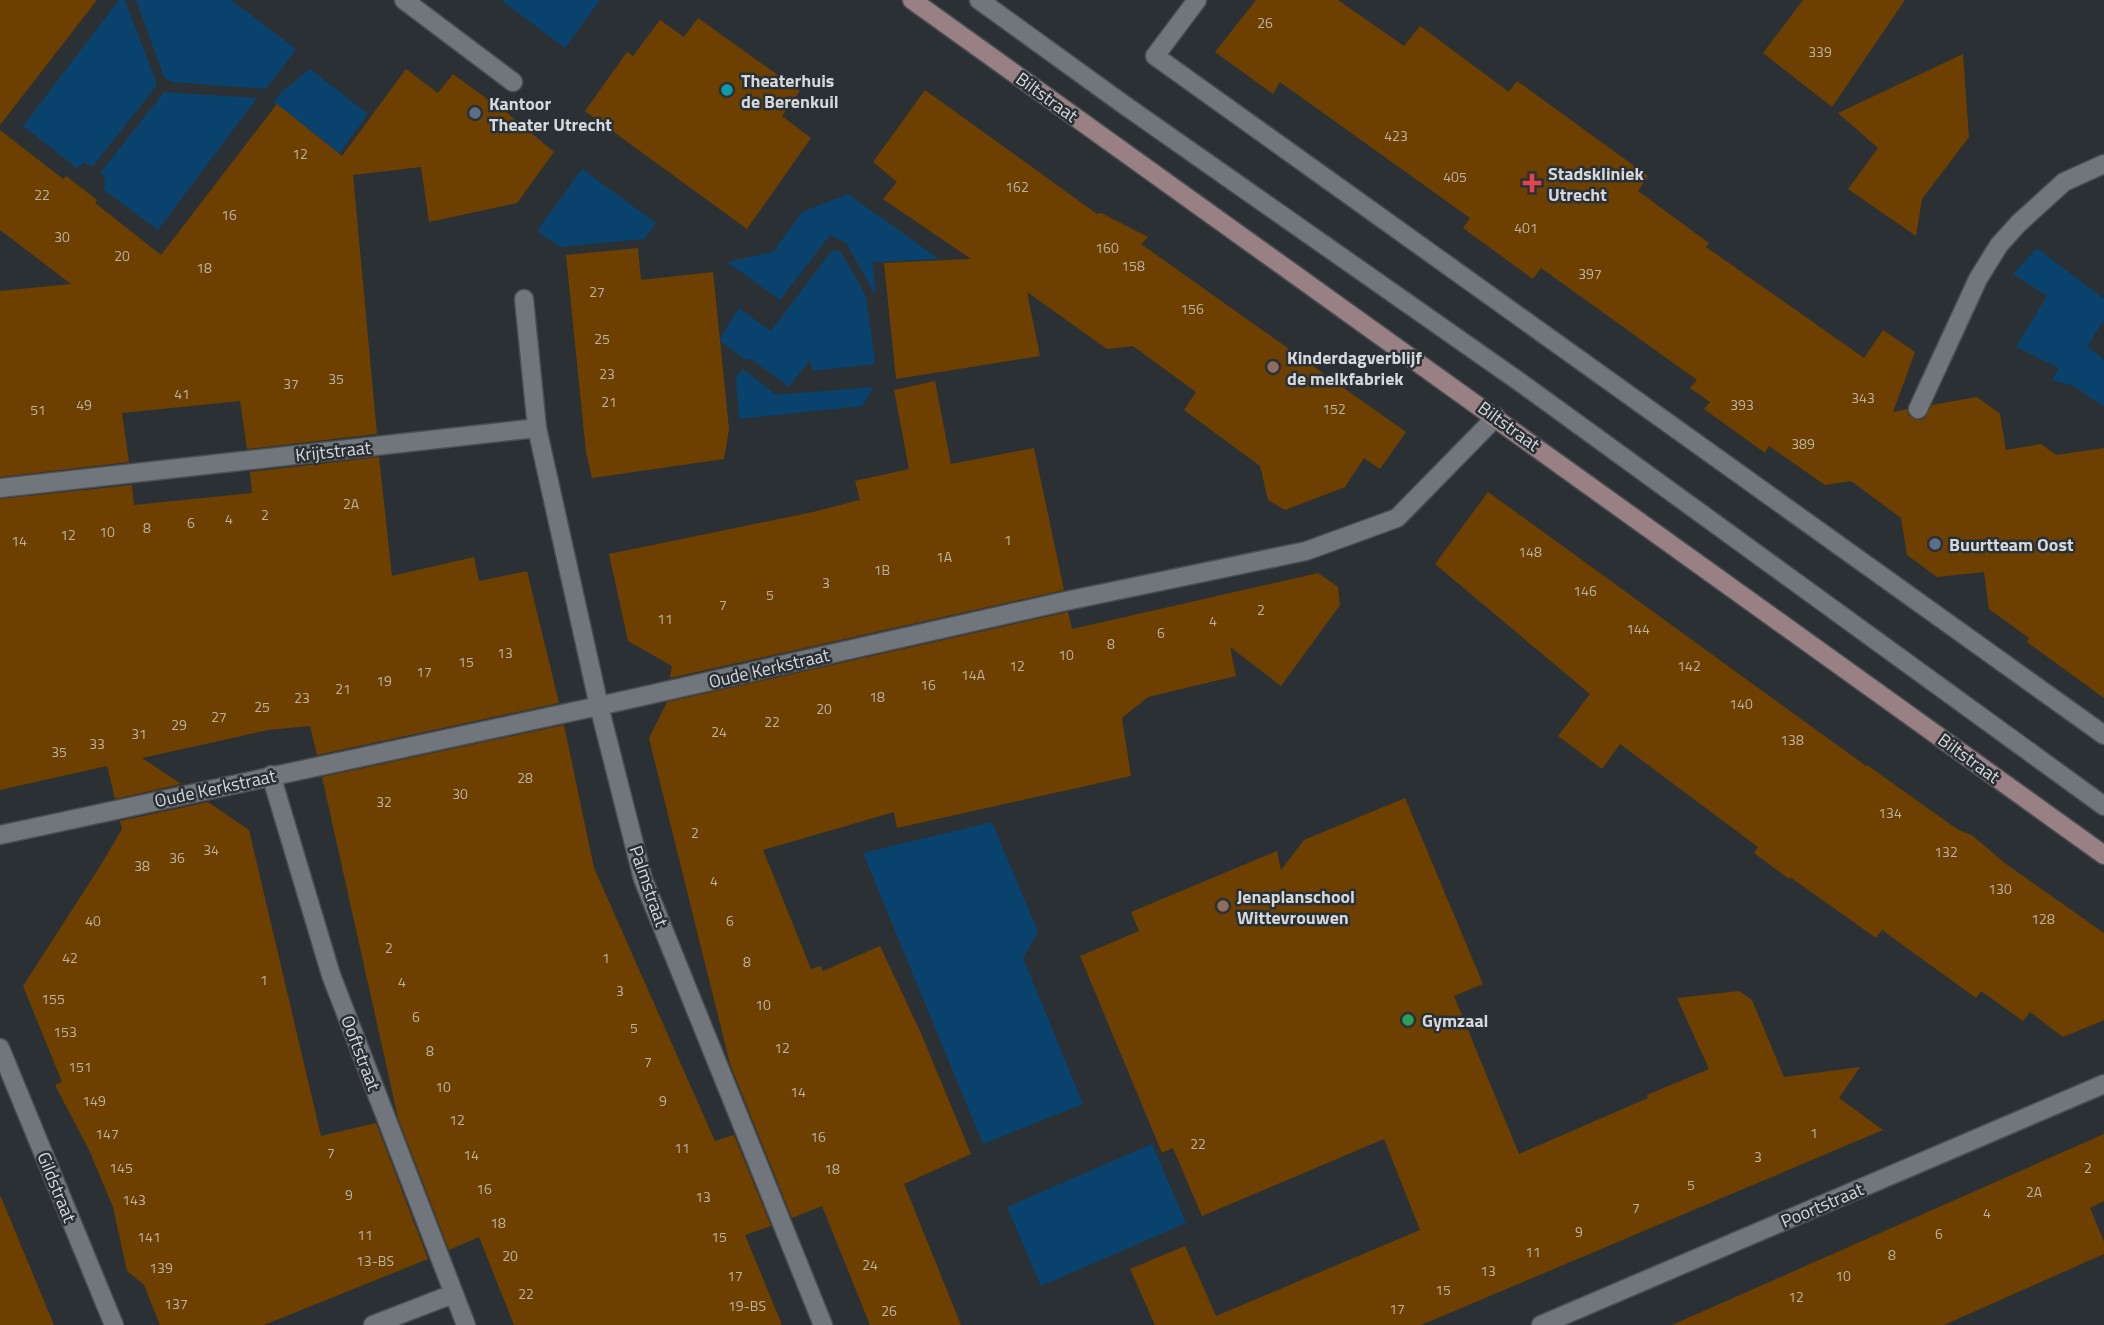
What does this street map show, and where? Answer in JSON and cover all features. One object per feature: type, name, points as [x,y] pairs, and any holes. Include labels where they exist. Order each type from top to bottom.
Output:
[{"type":"street","points":[[404,0],[513,82]]},
{"type":"street","name":"Biltstraat","points":[[912,0],[2104,855]]},
{"type":"street","points":[[979,0],[1524,385],[2104,806]]},
{"type":"street","points":[[1197,0],[1155,55],[2104,735]]},
{"type":"street","points":[[1918,409],[1978,279],[1999,245],[2064,182],[2104,164]]},
{"type":"street","points":[[524,299],[537,428]]},
{"type":"street","name":"Oude Kerkstraat","points":[[0,835],[600,706],[1066,601],[1306,551],[1397,518],[1496,417]]},
{"type":"street","name":"Krijtstraat","points":[[0,488],[537,428]]},
{"type":"street","name":"Palmstraat","points":[[537,428],[600,706],[643,879],[823,1325]]},
{"type":"street","name":"Ooftstraat","points":[[271,775],[331,975],[466,1325]]},
{"type":"street","name":"Gildstraat","points":[[0,1048],[114,1325]]},
{"type":"street","name":"Poortstraat","points":[[1541,1325],[2104,1084]]},
{"type":"street","points":[[373,1325],[453,1294]]},
{"type":"shaded area","points":[[119,0],[125,0],[157,85],[93,166],[83,163],[77,168],[23,126]]},
{"type":"shaded area","points":[[136,0],[231,0],[296,49],[266,89],[172,82],[164,77]]},
{"type":"shaded area","points":[[501,0],[600,0],[565,48]]},
{"type":"shaded area","points":[[310,69],[368,114],[339,153],[274,102],[280,93]]},
{"type":"shaded area","points":[[164,92],[257,98],[158,230],[103,189],[106,180],[101,172]]},
{"type":"shaded area","points":[[582,169],[656,223],[644,239],[560,247],[537,231]]},
{"type":"shaded area","points":[[848,194],[939,259],[872,262],[874,292],[846,243],[830,235],[780,300],[727,262],[773,252],[802,212]]},
{"type":"shaded area","points":[[2037,248],[2104,299],[2104,320],[2087,346],[2104,360],[2104,407],[2074,386],[2052,380],[2059,368],[2016,347],[2047,296],[2013,274]]},
{"type":"shaded area","points":[[832,250],[841,252],[866,296],[875,364],[813,371],[810,360],[789,387],[750,358],[747,361],[719,340],[739,308],[771,331]]},
{"type":"shaded area","points":[[743,369],[776,395],[874,387],[862,406],[739,419],[736,377]]},
{"type":"shaded area","points":[[992,822],[1038,932],[1023,958],[1083,1104],[983,1144],[863,853]]},
{"type":"shaded area","points":[[1152,1144],[1186,1223],[1041,1286],[1007,1207]]},
{"type":"building","points":[[0,0],[97,0],[0,125]]},
{"type":"building","points":[[1256,0],[1338,0],[1404,46],[1420,26],[1509,92],[1517,81],[1648,176],[1638,191],[1709,243],[1706,247],[1864,358],[1883,330],[1915,352],[1893,412],[1907,409],[1909,416],[1920,420],[1925,418],[1932,405],[1977,397],[2000,414],[2006,450],[2041,444],[2056,455],[2104,448],[2104,698],[2027,642],[2029,638],[1989,609],[1984,572],[1937,577],[1907,555],[1901,518],[1851,481],[1825,485],[1769,446],[1765,453],[1704,409],[1710,402],[1690,388],[1697,380],[1541,268],[1533,279],[1463,228],[1470,218],[1280,82],[1273,94],[1215,52]]},
{"type":"building","points":[[1803,0],[1905,0],[1832,107],[1763,53]]},
{"type":"building","points":[[698,18],[800,91],[782,116],[811,138],[747,229],[585,111],[627,52],[633,56],[660,20],[684,37]]},
{"type":"building","points":[[1963,54],[1969,137],[1922,199],[1916,236],[1848,189],[1878,148],[1838,113]]},
{"type":"building","points":[[406,69],[438,93],[453,74],[494,102],[554,152],[517,203],[429,222],[421,167],[353,175],[377,434],[247,449],[240,401],[122,413],[129,462],[0,477],[0,291],[71,284],[0,230],[0,130],[63,179],[66,176],[97,200],[95,203],[161,255],[277,104],[342,156]]},
{"type":"building","points":[[925,90],[1097,214],[1101,213],[1148,237],[1141,244],[1406,432],[1380,469],[1364,458],[1345,487],[1285,510],[1268,500],[1260,466],[1184,410],[1196,392],[1133,346],[1107,349],[1027,292],[1040,356],[896,379],[884,263],[971,259],[883,199],[897,182],[873,162]]},
{"type":"building","points":[[638,248],[641,280],[713,272],[729,429],[724,459],[592,478],[586,452],[566,255]]},
{"type":"building","points":[[935,381],[951,464],[1034,448],[1064,590],[670,678],[672,666],[628,641],[609,554],[860,500],[855,481],[909,469],[894,390]]},
{"type":"building","points":[[379,457],[392,576],[474,557],[479,581],[527,571],[559,703],[317,755],[310,726],[268,730],[142,758],[181,784],[115,799],[107,766],[0,790],[0,499],[132,485],[134,505],[252,493],[250,472]]},
{"type":"building","points":[[1488,492],[1866,766],[1957,829],[1973,836],[2006,864],[2104,933],[2104,1020],[2063,1037],[2030,1012],[2023,1021],[1981,991],[1976,998],[1882,930],[1876,938],[1790,877],[1789,879],[1754,853],[1758,847],[1620,744],[1602,769],[1558,736],[1590,694],[1435,564]]},
{"type":"building","points":[[1318,573],[1338,587],[1340,605],[1281,686],[1230,647],[1236,676],[1148,697],[1122,718],[1131,776],[897,828],[894,812],[763,850],[811,969],[821,966],[823,971],[880,946],[920,1031],[971,1154],[904,1184],[961,1325],[870,1325],[822,1206],[792,1218],[730,1064],[649,738],[667,702],[1068,612],[1072,629]]},
{"type":"building","points":[[564,725],[594,868],[715,1141],[734,1135],[771,1226],[745,1235],[782,1325],[514,1325],[479,1237],[449,1250],[398,1118],[322,777]]},
{"type":"building","points":[[1405,798],[1483,984],[1454,996],[1519,1154],[1709,1069],[1677,998],[1739,991],[1752,1000],[1784,1077],[1860,1067],[1839,1098],[1883,1130],[1421,1325],[1155,1325],[1130,1269],[1185,1246],[1216,1316],[1420,1230],[1384,1139],[1202,1216],[1173,1148],[1162,1153],[1080,956],[1139,931],[1131,912],[1277,851],[1281,870],[1304,840]]},
{"type":"building","points":[[208,802],[249,830],[321,1136],[376,1123],[428,1259],[264,1325],[160,1325],[144,1285],[127,1271],[113,1207],[89,1150],[55,1085],[62,1082],[23,986],[122,829],[120,821]]},
{"type":"building","points":[[2104,1134],[2104,1201],[2090,1208],[2104,1242],[2104,1254],[1944,1325],[1672,1325]]},
{"type":"building","points":[[1,1197],[54,1325],[0,1325]]},
{"type":"place","name":"Theaterhuis de Berenkuil","points":[[727,90]]},
{"type":"place","name":"Kantoor Theater Utrecht","points":[[475,113]]},
{"type":"place","name":"Stadskliniek Utrecht","points":[[1532,183]]},
{"type":"place","name":"Kinderdagverblijf de melkfabriek","points":[[1273,367]]},
{"type":"place","name":"Buurtteam Oost","points":[[1935,544]]},
{"type":"place","name":"Jenaplanschool Wittevrouwen","points":[[1223,906]]},
{"type":"place","name":"Gymzaal","points":[[1408,1020]]}]
